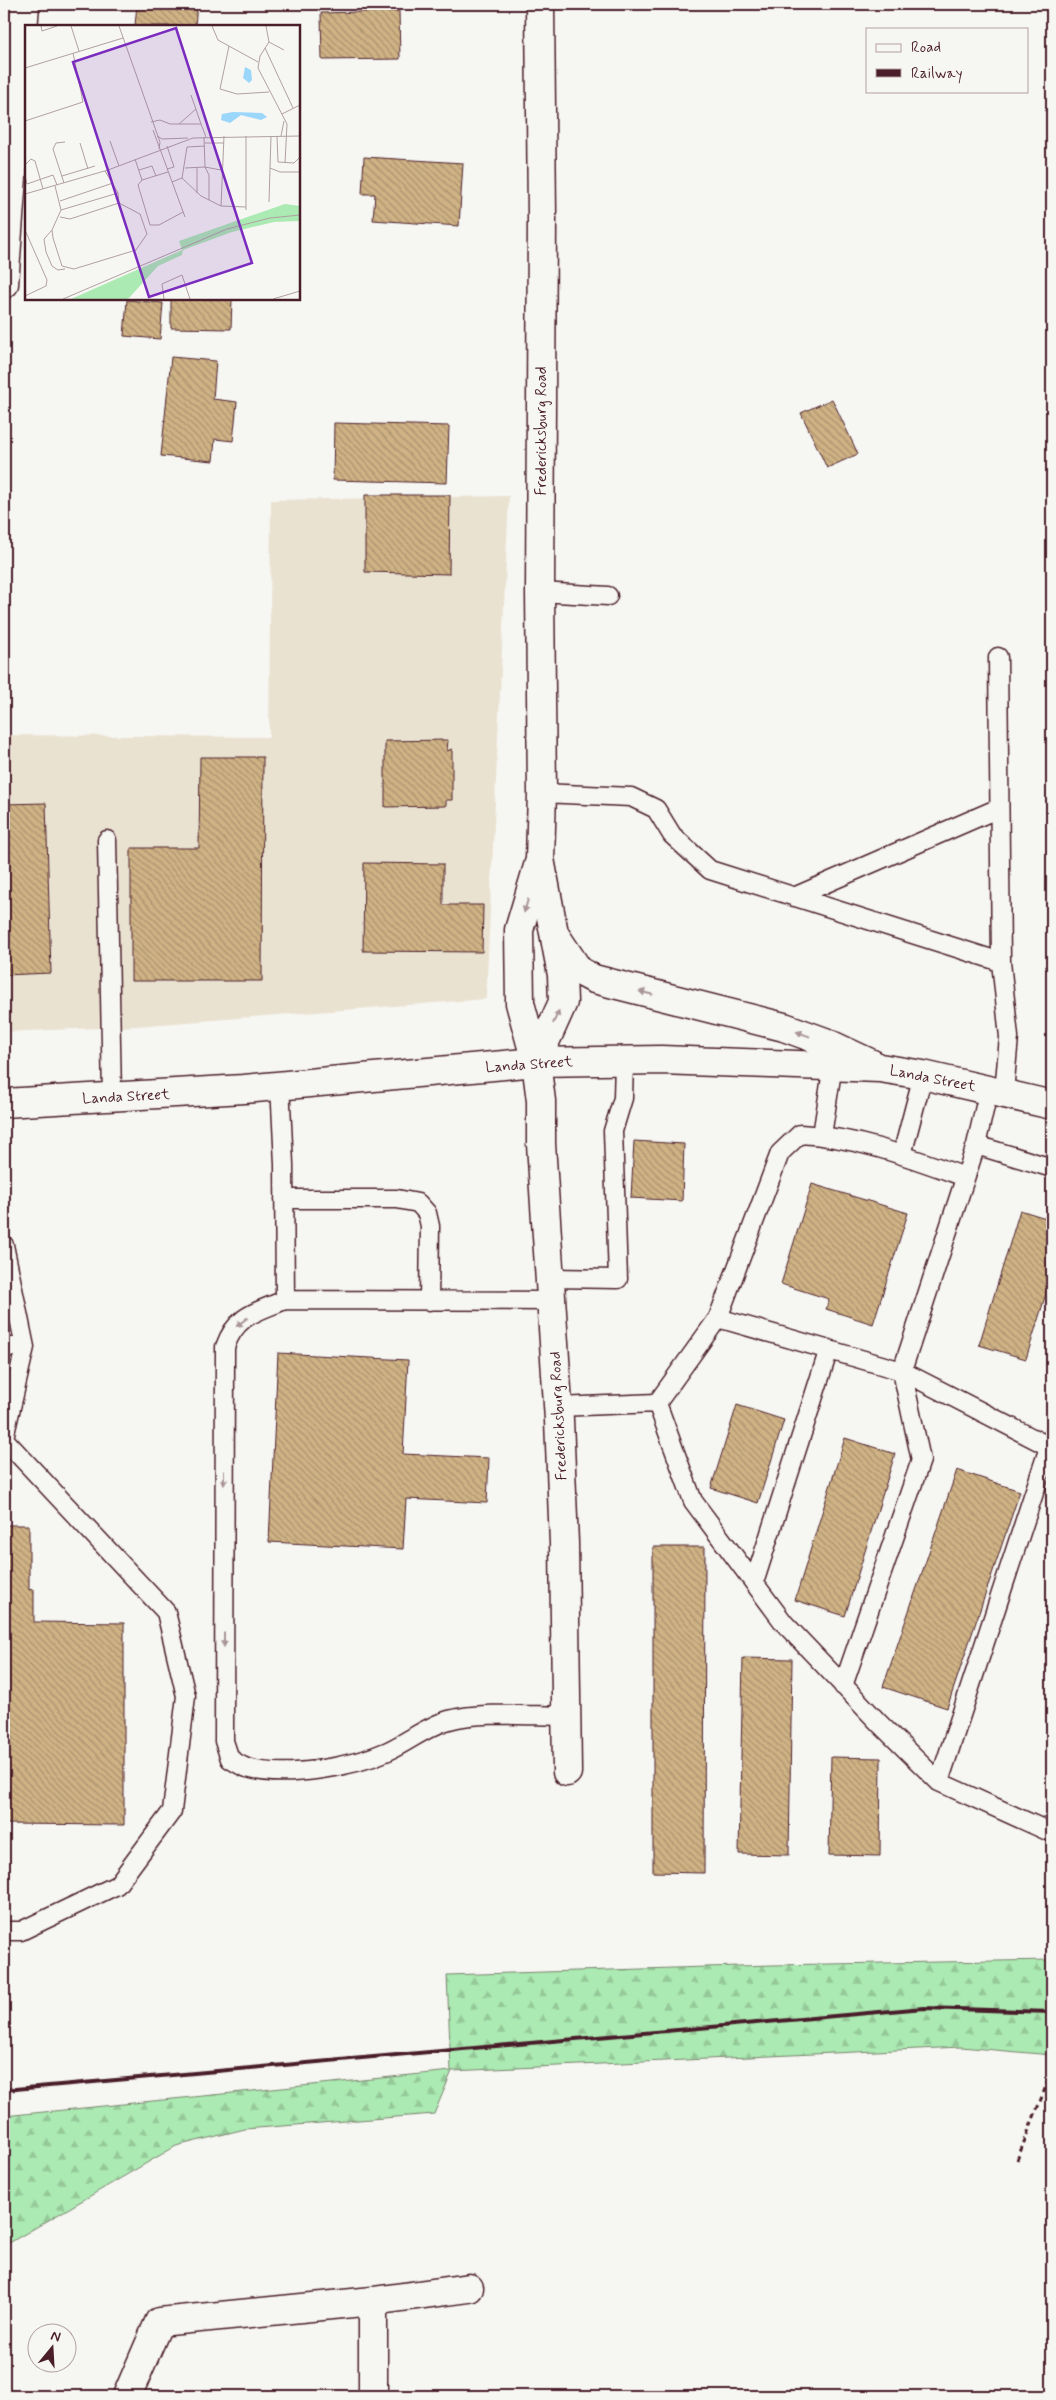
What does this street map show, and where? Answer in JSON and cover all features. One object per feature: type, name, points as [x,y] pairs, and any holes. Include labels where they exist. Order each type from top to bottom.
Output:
[{"type":"street","points":[[4,284],[26,4]]},
{"type":"street","name":"Fredericksburg Road","points":[[536,1062],[563,1002],[562,975],[540,859],[542,794],[540,592],[542,218],[540,4]]},
{"type":"street","name":"Fredericksburg Road","points":[[540,859],[518,930],[520,1003],[536,1062],[541,1100],[541,1144],[558,1407],[564,1543],[567,1772]]},
{"type":"street","name":"Landa Street","points":[[555,935],[579,971],[594,980],[784,1027],[834,1058]]},
{"type":"street","name":"Landa Street","points":[[4,1103],[280,1086],[536,1062],[834,1058],[880,1068],[924,1074],[1052,1105]]},
{"type":"street","points":[[127,2396],[159,2322],[373,2301],[469,2288]]},
{"type":"street","points":[[373,2301],[373,2396]]},
{"type":"lane","points":[[540,592],[608,596]]},
{"type":"lane","points":[[844,1686],[921,1460],[902,1371],[965,1177],[997,1091],[1009,1038],[1001,962],[998,657]]},
{"type":"lane","points":[[542,794],[631,797],[656,809],[672,835],[710,870],[1001,962]]},
{"type":"lane","points":[[794,897],[999,808]]},
{"type":"lane","points":[[107,840],[112,1096]]},
{"type":"lane","points":[[822,1135],[834,1058]]},
{"type":"lane","points":[[566,1716],[477,1716],[449,1720],[388,1751],[345,1766],[302,1771],[273,1771],[246,1768],[230,1759],[224,1741],[225,1347],[231,1330],[250,1315],[285,1300],[429,1301],[551,1290],[618,1279],[613,1132],[623,1098],[624,1061]]},
{"type":"lane","points":[[902,1155],[924,1074]]},
{"type":"lane","points":[[280,1086],[285,1300]]},
{"type":"lane","points":[[657,1403],[718,1318],[780,1153],[800,1134],[822,1135],[902,1155],[965,1177]]},
{"type":"lane","points":[[976,1145],[1052,1168]]},
{"type":"lane","points":[[284,1199],[397,1199],[418,1203],[426,1213],[430,1226],[429,1301]]},
{"type":"lane","points":[[4,1245],[25,1347],[4,1439],[166,1612],[186,1696],[172,1812],[117,1885],[21,1931],[4,1931]]},
{"type":"lane","points":[[718,1318],[902,1371],[1050,1442],[939,1782]]},
{"type":"lane","points":[[4,1347],[25,1347]]},
{"type":"lane","points":[[754,1583],[829,1349]]},
{"type":"lane","points":[[558,1407],[657,1403]]},
{"type":"lane","points":[[657,1403],[693,1501],[784,1624],[939,1782],[1052,1833]]},
{"type":"path","points":[[1017,2160],[1052,2071]]},
{"type":"shaded area","points":[[509,496],[486,999],[122,1027],[4,1032],[4,735],[269,737],[271,500]]},
{"type":"green space","points":[[1052,1960],[1052,2055],[961,2047],[452,2071],[434,2114],[245,2129],[176,2146],[4,2246],[4,2116],[451,2071],[447,1975],[772,1965]]},
{"type":"building","points":[[137,4],[197,4],[195,25],[135,25]]},
{"type":"building","points":[[399,11],[400,59],[322,60],[321,13]]},
{"type":"building","points":[[364,157],[463,163],[459,226],[373,220],[375,194],[362,194]]},
{"type":"building","points":[[127,300],[163,303],[160,339],[124,336]]},
{"type":"building","points":[[171,300],[232,300],[231,329],[171,328]]},
{"type":"building","points":[[171,357],[216,361],[213,399],[237,402],[233,441],[215,439],[213,461],[161,456]]},
{"type":"building","points":[[832,399],[858,454],[827,468],[801,413]]},
{"type":"building","points":[[334,423],[449,426],[447,483],[333,480]]},
{"type":"building","points":[[365,495],[450,495],[449,574],[365,572]]},
{"type":"building","points":[[448,740],[447,751],[452,749],[452,800],[446,800],[446,806],[385,807],[385,741]]},
{"type":"building","points":[[200,757],[263,757],[262,981],[131,981],[131,848],[199,848]]},
{"type":"building","points":[[46,803],[51,973],[4,975],[4,804]]},
{"type":"building","points":[[364,863],[443,864],[443,905],[483,905],[482,952],[363,951]]},
{"type":"building","points":[[634,1141],[684,1144],[682,1201],[631,1198]]},
{"type":"building","points":[[812,1184],[908,1213],[873,1324],[826,1309],[829,1299],[781,1284]]},
{"type":"building","points":[[1020,1210],[1052,1220],[1052,1274],[1026,1359],[979,1345]]},
{"type":"building","points":[[278,1353],[408,1360],[403,1454],[489,1458],[487,1503],[406,1499],[403,1549],[269,1542]]},
{"type":"building","points":[[737,1405],[784,1420],[758,1503],[711,1488]]},
{"type":"building","points":[[845,1438],[895,1454],[845,1616],[795,1600]]},
{"type":"building","points":[[957,1470],[1020,1491],[947,1708],[883,1687]]},
{"type":"building","points":[[4,1525],[29,1525],[29,1590],[34,1589],[34,1622],[124,1623],[124,1825],[4,1824]]},
{"type":"building","points":[[653,1547],[705,1547],[704,1873],[653,1872]]},
{"type":"building","points":[[743,1658],[792,1659],[789,1855],[739,1854]]},
{"type":"building","points":[[831,1757],[881,1758],[880,1856],[829,1855]]},
{"type":"railway","points":[[4,2090],[924,2008],[1052,2012]]}]
